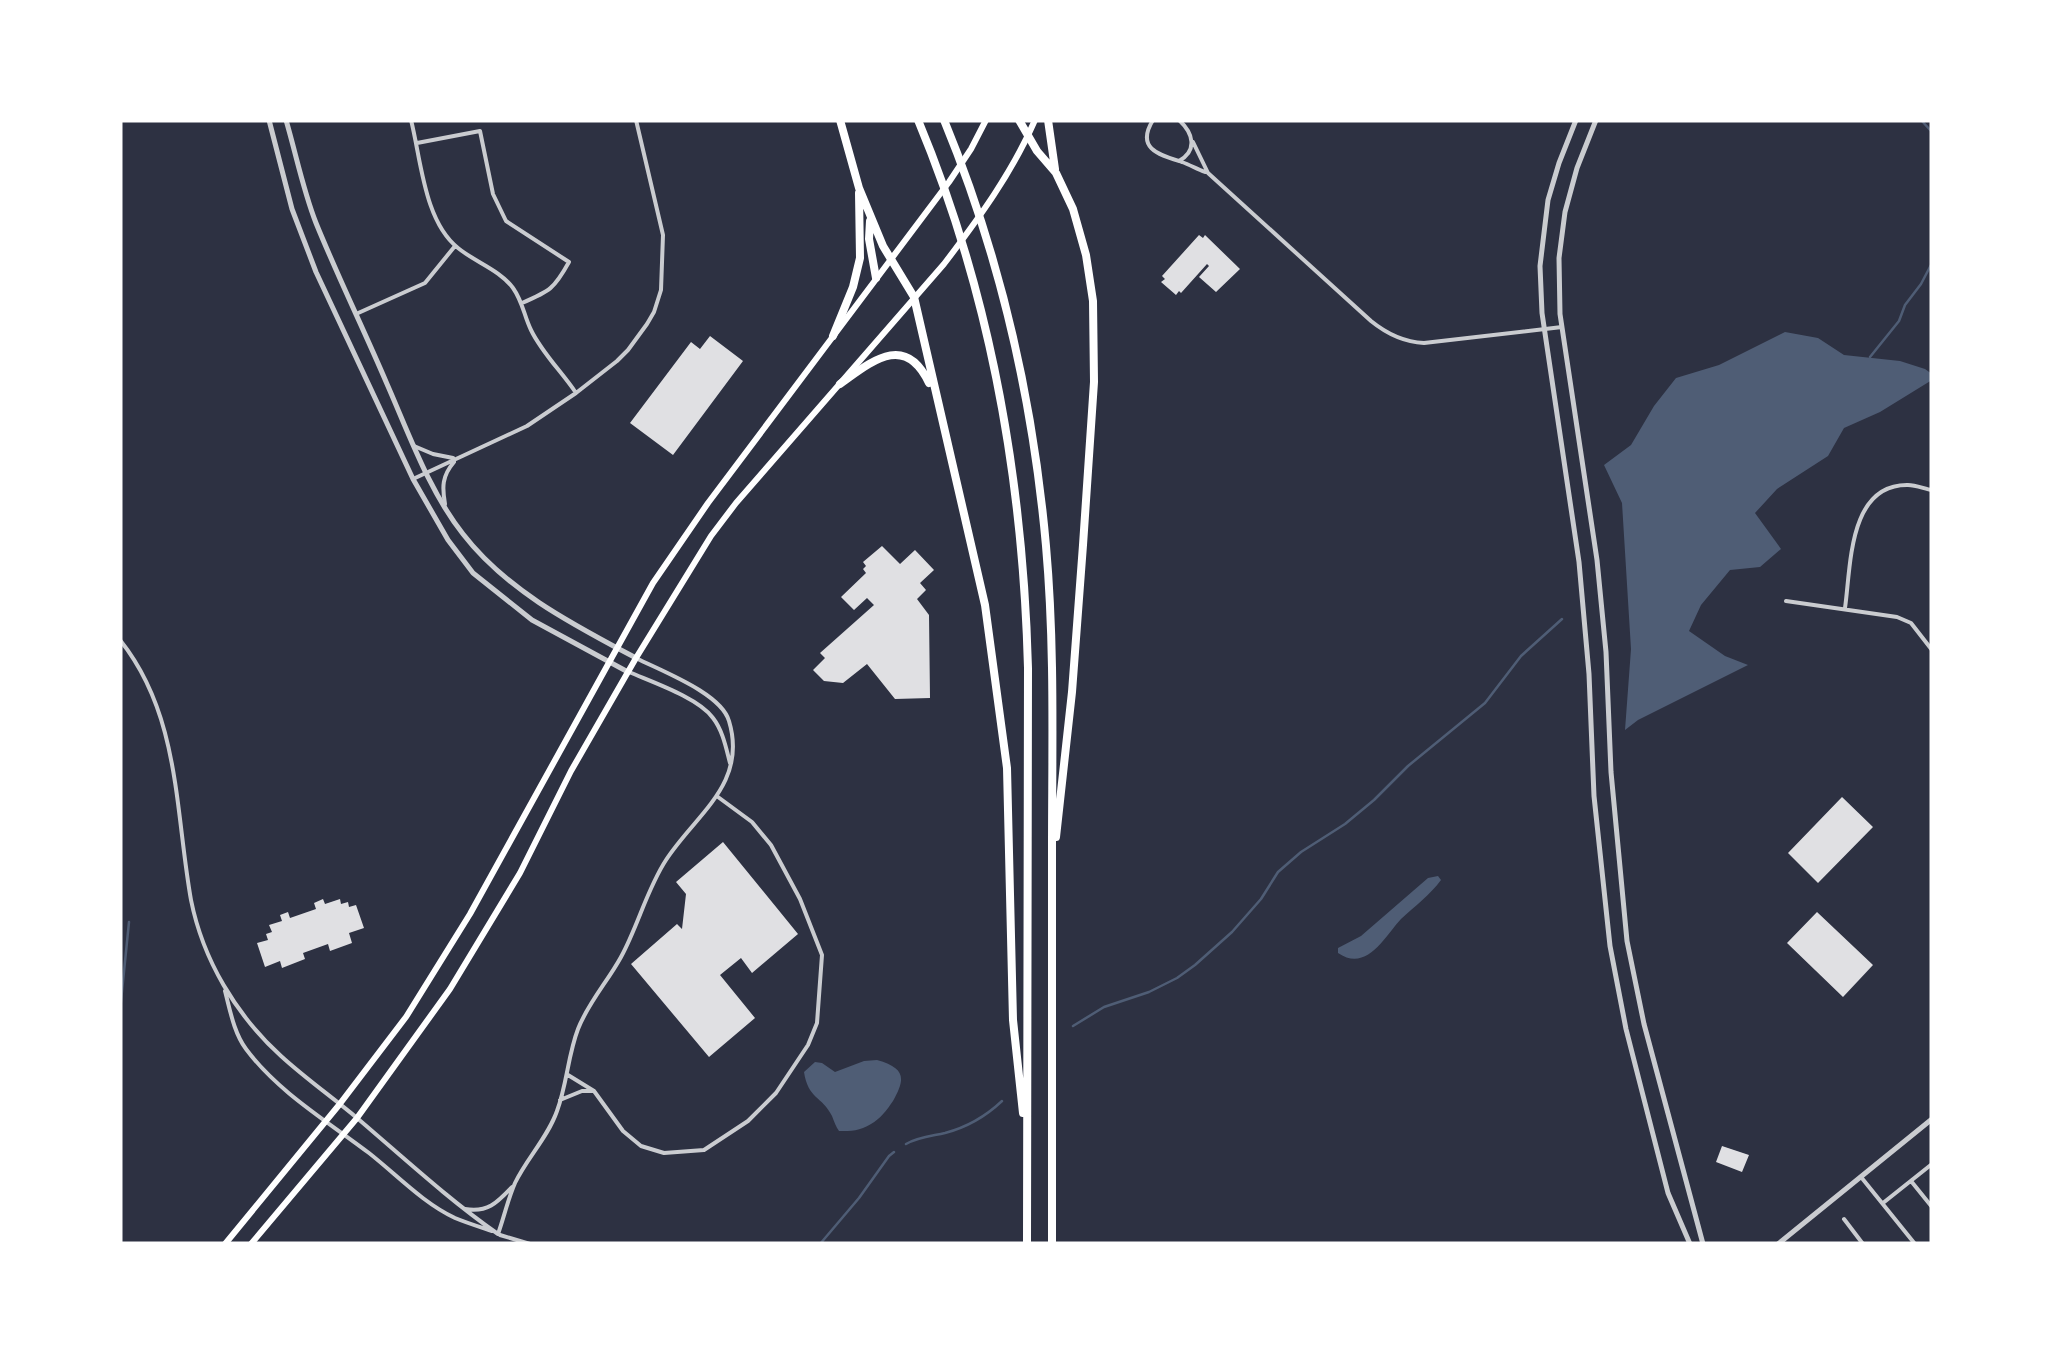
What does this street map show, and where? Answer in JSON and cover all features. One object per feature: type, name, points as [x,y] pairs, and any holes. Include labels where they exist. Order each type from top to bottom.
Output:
[{"type":"highway","points":[[840,120],[859,188],[890,259],[914,297],[979,573],[1004,738],[1013,1020],[1026,1142]]},
{"type":"highway","points":[[918,120],[946,191],[975,284],[1004,413],[1017,498],[1028,668],[1027,1244]]},
{"type":"highway","points":[[944,120],[994,261],[1010,326],[1027,405],[1046,547],[1052,663],[1052,1244]]},
{"type":"highway","points":[[1019,120],[1056,173]]},
{"type":"highway","points":[[1048,120],[1056,173],[1073,209],[1086,255],[1094,300],[1095,344],[1072,692],[1052,876]]},
{"type":"highway","points":[[832,336],[853,288],[860,258],[859,188]]},
{"type":"highway","points":[[871,216],[869,239],[876,278]]},
{"type":"highway","points":[[840,384],[875,359],[902,355],[924,373],[936,398]]},
{"type":"main road","points":[[225,1244],[406,1018],[442,961],[653,583],[708,503],[949,182],[986,120]]},
{"type":"main road","points":[[251,1244],[357,1118],[450,990],[520,873],[636,658],[711,536],[944,264],[994,198],[1035,120]]},
{"type":"street","points":[[268,120],[292,209],[316,272],[414,479],[448,540],[474,573],[532,620],[710,713],[722,734],[730,763]]},
{"type":"street","points":[[286,120],[315,219],[414,446],[462,534],[509,580],[571,624],[705,694],[720,705],[730,725],[733,742],[724,785],[659,872],[621,958],[578,1028],[560,1100],[547,1133],[515,1184],[498,1234]]},
{"type":"street","points":[[411,120],[428,198],[442,231],[456,246],[504,278],[522,303],[529,327],[576,392]]},
{"type":"street","points":[[414,479],[527,426],[576,392],[628,350],[654,312],[660,290],[663,235],[636,120]]},
{"type":"street","points":[[1153,120],[1147,132],[1149,145],[1160,155],[1208,173],[1391,335],[1424,343],[1562,328]]},
{"type":"street","points":[[1179,120],[1188,130],[1208,173]]},
{"type":"street","points":[[1576,120],[1559,162],[1546,213],[1540,266],[1544,330],[1579,562],[1594,796],[1614,972],[1668,1193],[1690,1244]]},
{"type":"street","points":[[1596,120],[1577,168],[1562,228],[1558,273],[1562,328],[1597,560],[1608,674],[1611,772],[1628,941],[1647,1038],[1703,1244]]},
{"type":"street","points":[[417,143],[480,132],[493,194],[506,221],[569,262],[543,296],[522,303]]},
{"type":"street","points":[[1179,161],[1188,156],[1193,142]]},
{"type":"street","points":[[356,314],[426,283],[456,246]]},
{"type":"street","points":[[414,446],[457,458]]},
{"type":"street","points":[[445,507],[444,477],[457,458]]},
{"type":"street","points":[[1845,608],[1856,526],[1864,507],[1886,490],[1908,484],[1932,490]]},
{"type":"street","points":[[1786,601],[1898,617],[1911,623],[1932,650]]},
{"type":"street","points":[[120,640],[142,673],[164,724],[192,902],[200,934],[224,987],[243,1046],[267,1073],[325,1122],[428,1201],[454,1218],[530,1244]]},
{"type":"street","points":[[568,1075],[594,1091],[623,1130],[641,1146],[664,1152],[704,1150],[748,1121],[780,1088],[808,1045],[817,1022],[822,954],[800,899],[770,844],[752,822],[718,797]]},
{"type":"street","points":[[224,987],[258,1033],[282,1057],[462,1209],[498,1234]]},
{"type":"street","points":[[560,1100],[582,1091],[594,1091]]},
{"type":"street","points":[[1778,1244],[1932,1119]]},
{"type":"street","points":[[1883,1203],[1932,1164]]},
{"type":"street","points":[[1860,1177],[1915,1244]]},
{"type":"street","points":[[1911,1180],[1932,1207]]},
{"type":"street","points":[[462,1209],[488,1209],[515,1184]]},
{"type":"street","points":[[1844,1219],[1860,1243]]},
{"type":"water","points":[[1785,332],[1818,338],[1844,355],[1900,361],[1925,369],[1932,374],[1932,380],[1880,412],[1844,428],[1828,456],[1777,489],[1755,513],[1781,549],[1760,567],[1730,570],[1701,605],[1689,631],[1725,656],[1748,665],[1625,730],[1631,649],[1622,503],[1604,465],[1631,445],[1676,378],[1719,365]]},
{"type":"water","points":[[1438,876],[1441,880],[1437,885],[1374,950],[1358,959],[1338,953],[1338,948],[1361,936],[1428,878]]},
{"type":"water","points":[[877,1060],[898,1070],[900,1075],[893,1101],[867,1126],[839,1131],[828,1109],[812,1093],[804,1072],[815,1062],[835,1072]]},
{"type":"building","points":[[1199,235],[1205,235],[1240,269],[1216,292],[1199,277],[1207,264],[1176,295],[1161,282],[1165,279],[1162,276]]},
{"type":"building","points":[[710,336],[743,361],[673,455],[630,423],[691,342],[700,349]]},
{"type":"building","points":[[882,546],[900,564],[915,550],[934,570],[920,583],[926,590],[917,599],[929,615],[930,698],[895,699],[867,664],[843,683],[824,681],[813,670],[825,658],[820,653],[874,605],[867,598],[854,610],[841,597],[866,573],[863,562]]},
{"type":"building","points":[[1842,797],[1873,827],[1818,883],[1788,853]]},
{"type":"building","points":[[723,842],[798,934],[752,973],[741,958],[720,975],[755,1018],[709,1057],[631,964],[677,924],[682,929],[686,894],[676,882]]},
{"type":"building","points":[[323,899],[325,904],[340,899],[341,904],[348,902],[349,907],[356,905],[364,928],[349,933],[352,943],[330,951],[328,944],[303,953],[305,959],[282,968],[280,961],[265,967],[257,943],[268,940],[266,934],[272,932],[269,925],[282,921],[280,915],[288,912],[290,918],[316,909],[314,903]]},
{"type":"building","points":[[1817,912],[1873,965],[1843,997],[1787,943]]},
{"type":"building","points":[[1722,1146],[1749,1155],[1742,1172],[1716,1162]]},
{"type":"waterway","points":[[1921,120],[1932,132]]},
{"type":"waterway","points":[[1870,357],[1899,321],[1932,263]]},
{"type":"waterway","points":[[1073,1026],[1104,1007],[1149,992],[1195,965],[1232,932],[1278,872],[1345,824],[1485,703],[1521,656],[1562,619]]},
{"type":"waterway","points":[[120,1011],[129,922]]},
{"type":"waterway","points":[[906,1144],[969,1124],[1002,1101]]},
{"type":"waterway","points":[[820,1244],[894,1152]]}]
